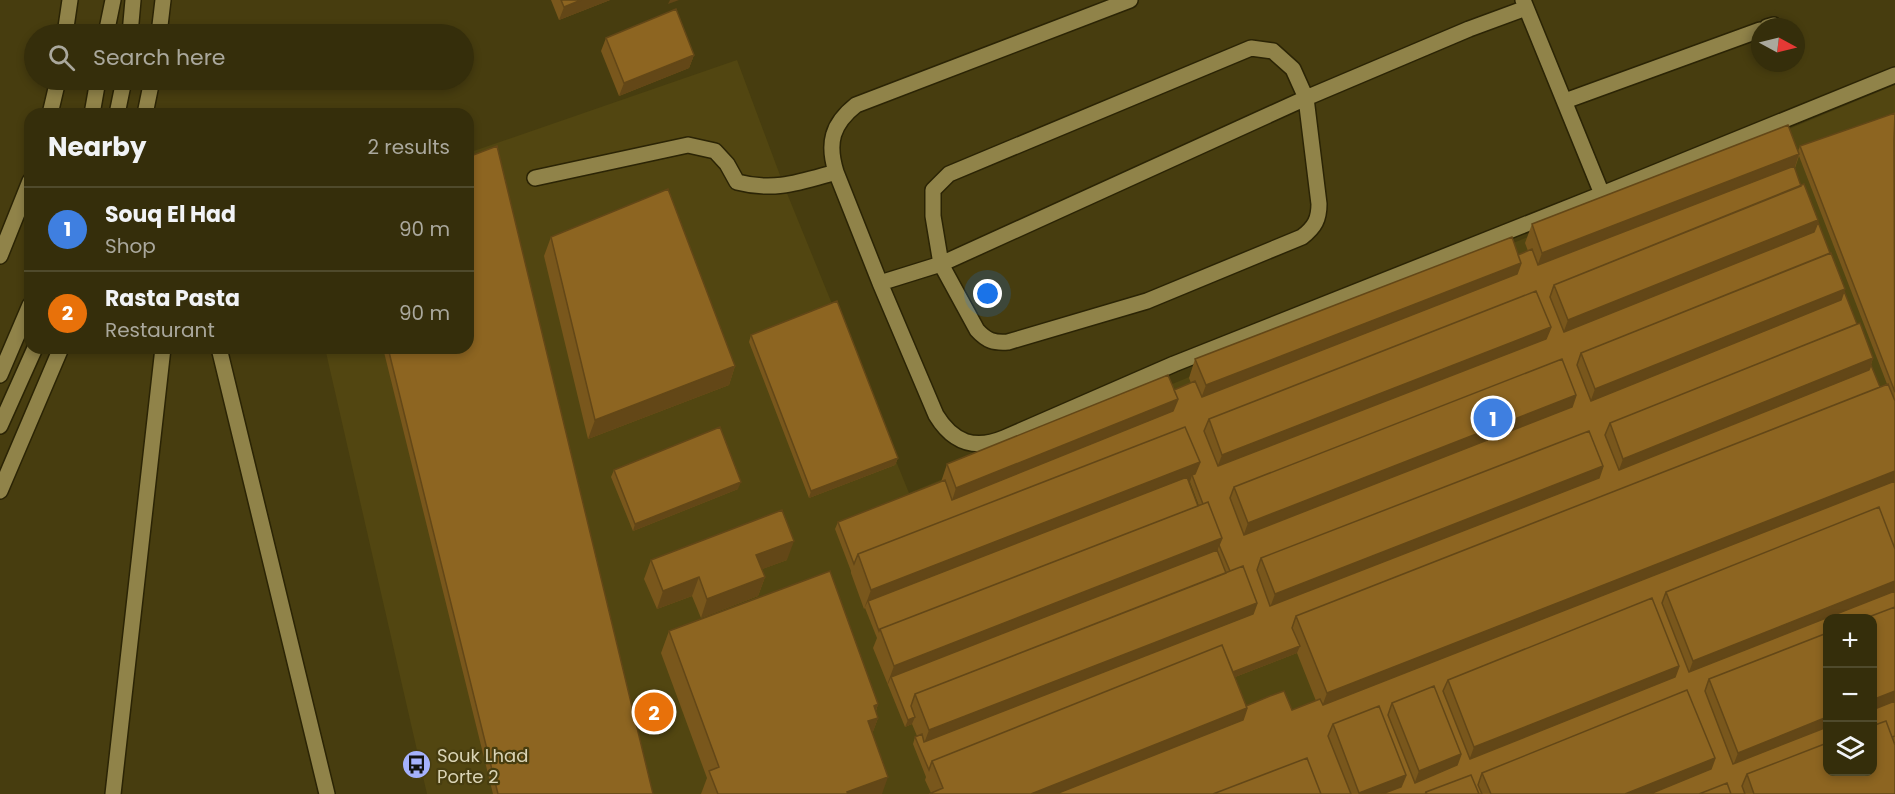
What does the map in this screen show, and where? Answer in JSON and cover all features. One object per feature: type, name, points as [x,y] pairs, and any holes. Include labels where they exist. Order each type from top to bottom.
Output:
[{"type":"street","points":[[66,24],[70,0]]},
{"type":"street","points":[[108,24],[113,0]]},
{"type":"street","points":[[131,24],[133,0]]},
{"type":"street","points":[[160,24],[163,0]]},
{"type":"street","points":[[1130,0],[856,105],[844,115],[836,128],[832,143],[832,157],[836,172],[880,283],[942,425],[960,439],[982,444],[1004,438],[1174,364],[1895,75]]},
{"type":"street","points":[[880,283],[941,264],[1306,98],[1525,4],[1566,100],[1602,194]]},
{"type":"street","points":[[1566,100],[1751,33]]},
{"type":"street","points":[[1251,48],[1273,51],[1293,69],[1306,98],[1319,210],[1319,217],[1312,229],[1302,237],[1147,301],[1008,342],[995,343],[985,339],[977,330],[941,264],[933,216],[933,190],[949,174],[1251,48]]},
{"type":"street","points":[[51,108],[56,90]]},
{"type":"street","points":[[93,108],[96,90]]},
{"type":"street","points":[[118,108],[122,90]]},
{"type":"street","points":[[146,108],[150,90]]},
{"type":"street","points":[[535,178],[688,145],[715,151],[727,164],[737,182],[754,186],[784,186],[836,172]]},
{"type":"street","points":[[0,256],[24,196]]},
{"type":"street","points":[[0,375],[24,319]]},
{"type":"street","points":[[0,426],[32,354]]},
{"type":"street","points":[[0,491],[58,354]]},
{"type":"street","points":[[113,794],[162,354]]},
{"type":"street","points":[[220,354],[327,794]]},
{"type":"shaded area","points":[[737,60],[784,186],[909,493],[1895,85],[1895,794],[427,794],[326,354],[474,354],[474,151]]},
{"type":"building","points":[[561,0],[581,0],[564,7]]},
{"type":"building","points":[[676,9],[694,55],[624,83],[606,38]]},
{"type":"building","points":[[1895,113],[1894,139],[1895,392],[1800,146]]},
{"type":"building","points":[[1788,125],[1799,154],[1542,253],[1532,224]]},
{"type":"building","points":[[497,146],[653,794],[498,794],[389,354],[474,354],[474,155]]},
{"type":"building","points":[[1794,166],[1801,186],[1554,285],[1550,297],[1564,332],[1814,232],[1818,222],[1830,253],[1581,353],[1577,365],[1591,401],[1841,300],[1844,291],[1857,324],[1610,423],[1605,435],[1619,470],[1869,370],[1871,365],[1880,387],[1296,616],[1292,628],[1300,646],[1233,672],[1222,645],[932,761],[929,770],[915,737],[922,734],[924,742],[1253,614],[1257,603],[1243,566],[1230,571],[1219,545],[1222,538],[1208,502],[1203,504],[1192,475],[1195,474],[1200,462],[1185,427],[858,554],[854,564],[838,522],[945,480],[952,500],[1173,411],[1178,399],[1174,390],[1195,381],[1202,397],[1517,274],[1521,263],[1518,255],[1532,249],[1538,265]],"holes":[[[1536,291],[1551,327],[1546,339],[1218,466],[1204,431],[1209,419]],[[1562,359],[1576,395],[1572,407],[1244,535],[1230,498],[1234,487]],[[1589,431],[1603,466],[1599,478],[1270,606],[1257,570],[1261,558]]]},
{"type":"building","points":[[1804,184],[1818,220],[1568,320],[1554,285]]},
{"type":"building","points":[[668,189],[735,366],[595,420],[551,237]]},
{"type":"building","points":[[1512,237],[1521,263],[1206,385],[1195,359]]},
{"type":"building","points":[[1831,253],[1845,289],[1595,389],[1581,353]]},
{"type":"building","points":[[1536,291],[1551,327],[1222,455],[1209,419]]},
{"type":"building","points":[[837,301],[898,458],[811,491],[751,335]]},
{"type":"building","points":[[1860,323],[1873,358],[1623,459],[1610,423]]},
{"type":"building","points":[[1562,359],[1576,395],[1248,523],[1234,487]]},
{"type":"building","points":[[1168,375],[1178,399],[956,488],[947,464]]},
{"type":"building","points":[[1888,384],[1895,401],[1895,471],[1327,693],[1296,616]]},
{"type":"building","points":[[720,427],[741,482],[635,524],[614,470]]},
{"type":"building","points":[[1185,427],[1200,462],[871,590],[858,554]]},
{"type":"building","points":[[1589,431],[1603,466],[1275,594],[1261,558]]},
{"type":"building","points":[[1187,477],[1198,506],[879,631],[868,601]]},
{"type":"building","points":[[1895,481],[1895,549],[1879,507],[1666,592],[1662,603],[1689,672],[1823,619],[1823,635],[1709,679],[1705,691],[1733,764],[1823,729],[1823,745],[1747,774],[1742,786],[1745,794],[1731,794],[1727,783],[1699,794],[1650,794],[1711,769],[1715,758],[1687,690],[1482,773],[1478,785],[1482,794],[1479,794],[1471,775],[1425,794],[1382,794],[1401,787],[1406,775],[1379,706],[1333,724],[1328,736],[1351,794],[1321,794],[1307,758],[1213,794],[1056,794],[1243,720],[1246,706],[1270,696],[1284,691],[1292,710],[1320,699],[1323,705]],"holes":[[[1652,598],[1679,666],[1675,677],[1470,759],[1443,691],[1448,680]],[[1434,686],[1461,754],[1457,765],[1415,783],[1388,715],[1392,703]]]},
{"type":"building","points":[[1208,502],[1222,538],[894,666],[880,629]]},
{"type":"building","points":[[1879,507],[1895,549],[1895,581],[1693,661],[1666,592]]},
{"type":"building","points":[[782,510],[794,541],[756,555],[765,577],[707,599],[699,577],[663,591],[651,560]]},
{"type":"building","points":[[1217,550],[1226,573],[915,694],[911,706],[915,717],[908,720],[891,677]]},
{"type":"building","points":[[1243,566],[1257,603],[929,730],[915,694]]},
{"type":"building","points":[[830,571],[878,704],[874,706],[878,718],[868,721],[888,777],[847,792],[848,794],[718,794],[709,771],[719,767],[669,631]]},
{"type":"building","points":[[1895,591],[1895,607],[1877,614],[1837,614]]},
{"type":"building","points":[[1652,598],[1679,666],[1474,747],[1448,680]]},
{"type":"building","points":[[1895,607],[1895,691],[1877,698],[1877,614]]},
{"type":"building","points":[[1823,635],[1823,719],[1738,753],[1709,679]]},
{"type":"building","points":[[1222,645],[1247,708],[1031,794],[929,794],[943,788],[932,761]]},
{"type":"building","points":[[1434,686],[1461,754],[1419,771],[1392,703]]},
{"type":"building","points":[[1687,690],[1715,758],[1625,794],[1491,794],[1482,773]]},
{"type":"building","points":[[1895,701],[1895,736],[1892,737],[1886,721],[1877,724],[1877,708]]},
{"type":"building","points":[[1379,706],[1406,775],[1359,793],[1333,724]]},
{"type":"building","points":[[1886,721],[1895,745],[1895,794],[1754,794],[1747,774],[1823,745],[1823,776],[1877,776],[1877,724]]},
{"type":"building","points":[[1307,758],[1321,794],[1213,794]]},
{"type":"building","points":[[1471,775],[1479,794],[1427,794],[1426,792]]},
{"type":"building","points":[[1727,783],[1731,794],[1699,794]]},
{"type":"place","name":"Souq El Had","points":[[1493,418]]},
{"type":"place","name":"Rasta Pasta","points":[[654,712]]},
{"type":"place","name":"Souk Lhad Porte 2","points":[[416,765]]}]
